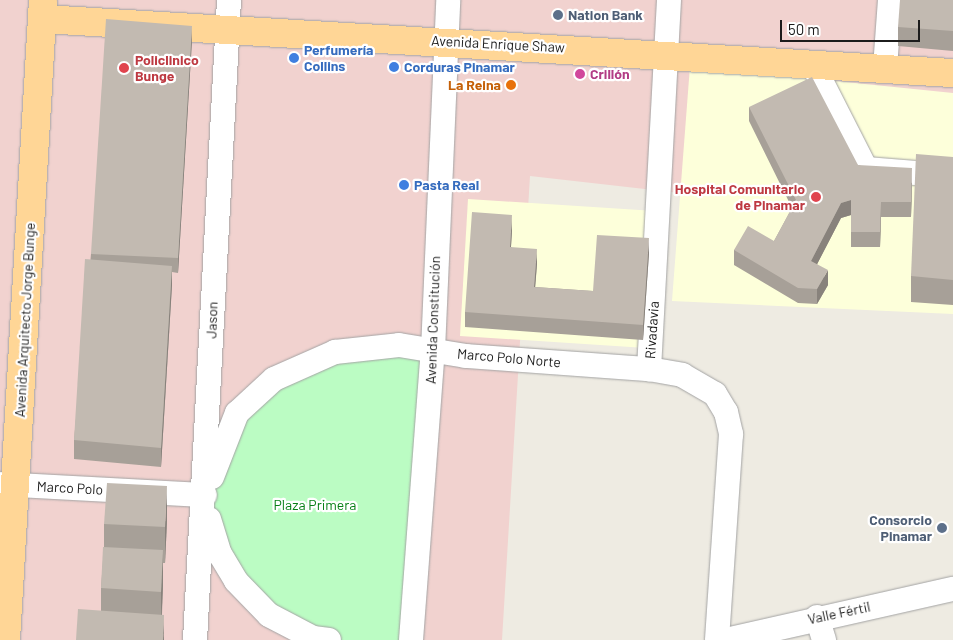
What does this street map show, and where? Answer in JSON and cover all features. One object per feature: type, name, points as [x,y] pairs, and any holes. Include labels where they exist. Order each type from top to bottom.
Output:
[{"type":"main road","name":"Avenida Enrique Shaw","points":[[43,9],[228,13],[446,41],[814,67],[884,68],[953,72]]},
{"type":"main road","name":"Avenida Arquitecto Jorge Bunge","points":[[6,640],[8,484],[43,9]]},
{"type":"street","name":"Avenida Constitución","points":[[411,640],[433,350],[448,0]]},
{"type":"street","name":"Rivadavia","points":[[670,0],[664,55],[649,369],[682,375],[715,394],[726,412],[731,434],[717,640]]},
{"type":"street","points":[[884,68],[890,0]]},
{"type":"street","name":"Jason","points":[[195,640],[228,13]]},
{"type":"street","points":[[814,67],[866,169],[953,176]]},
{"type":"street","name":"Marco Polo Norte","points":[[204,495],[236,413],[274,379],[335,352],[399,345],[433,350],[649,369]]},
{"type":"street","name":"Marco Polo","points":[[8,484],[204,495]]},
{"type":"street","points":[[204,495],[211,532],[236,581],[269,616],[312,638],[329,640]]},
{"type":"street","name":"Valle Fértil","points":[[726,640],[817,617],[953,589]]},
{"type":"street","points":[[817,617],[824,640]]},
{"type":"shaded area","points":[[0,0],[953,0],[953,224],[530,176],[502,640],[0,640]]},
{"type":"shaded area","name":"Hospital Comunitario de Pinamar","points":[[690,66],[953,93],[953,314],[672,301]]},
{"type":"shaded area","points":[[468,199],[655,211],[646,348],[460,336]]},
{"type":"green space","name":"Plaza Primera","points":[[433,350],[411,640],[333,640],[236,581],[205,495],[237,413],[306,361]]},
{"type":"building","points":[[900,0],[953,0],[953,31],[898,27]]},
{"type":"building","points":[[106,19],[192,26],[178,258],[91,254]]},
{"type":"building","name":"Hospital Comunitario de Pinamar","points":[[812,77],[858,165],[912,168],[911,202],[881,202],[880,232],[851,232],[851,200],[841,203],[811,261],[828,270],[817,289],[798,288],[734,250],[748,226],[774,241],[796,200],[749,107]]},
{"type":"building","points":[[916,154],[953,157],[953,280],[911,276]]},
{"type":"building","points":[[472,212],[512,215],[510,247],[537,249],[534,287],[593,291],[597,235],[649,238],[643,325],[465,312]]},
{"type":"building","points":[[85,259],[172,266],[161,448],[74,440]]},
{"type":"building","points":[[107,483],[167,486],[165,527],[104,524]]},
{"type":"building","points":[[103,547],[163,550],[161,592],[101,588]]},
{"type":"building","points":[[78,609],[164,615],[163,640],[76,640]]},
{"type":"place","name":"Nation Bank","points":[[558,15]]},
{"type":"place","name":"Perfumería Collins","points":[[294,58]]},
{"type":"place","name":"Corduras Pinamar","points":[[394,67]]},
{"type":"place","name":"Policlinico Bunge","points":[[124,68]]},
{"type":"place","name":"Crillón","points":[[580,74]]},
{"type":"place","name":"La Reina","points":[[511,85]]},
{"type":"place","name":"Pasta Real","points":[[404,185]]},
{"type":"place","name":"Hospital Comunitario de Pinamar","points":[[816,197]]},
{"type":"place","name":"Consorcio Pinamar","points":[[942,528]]}]
